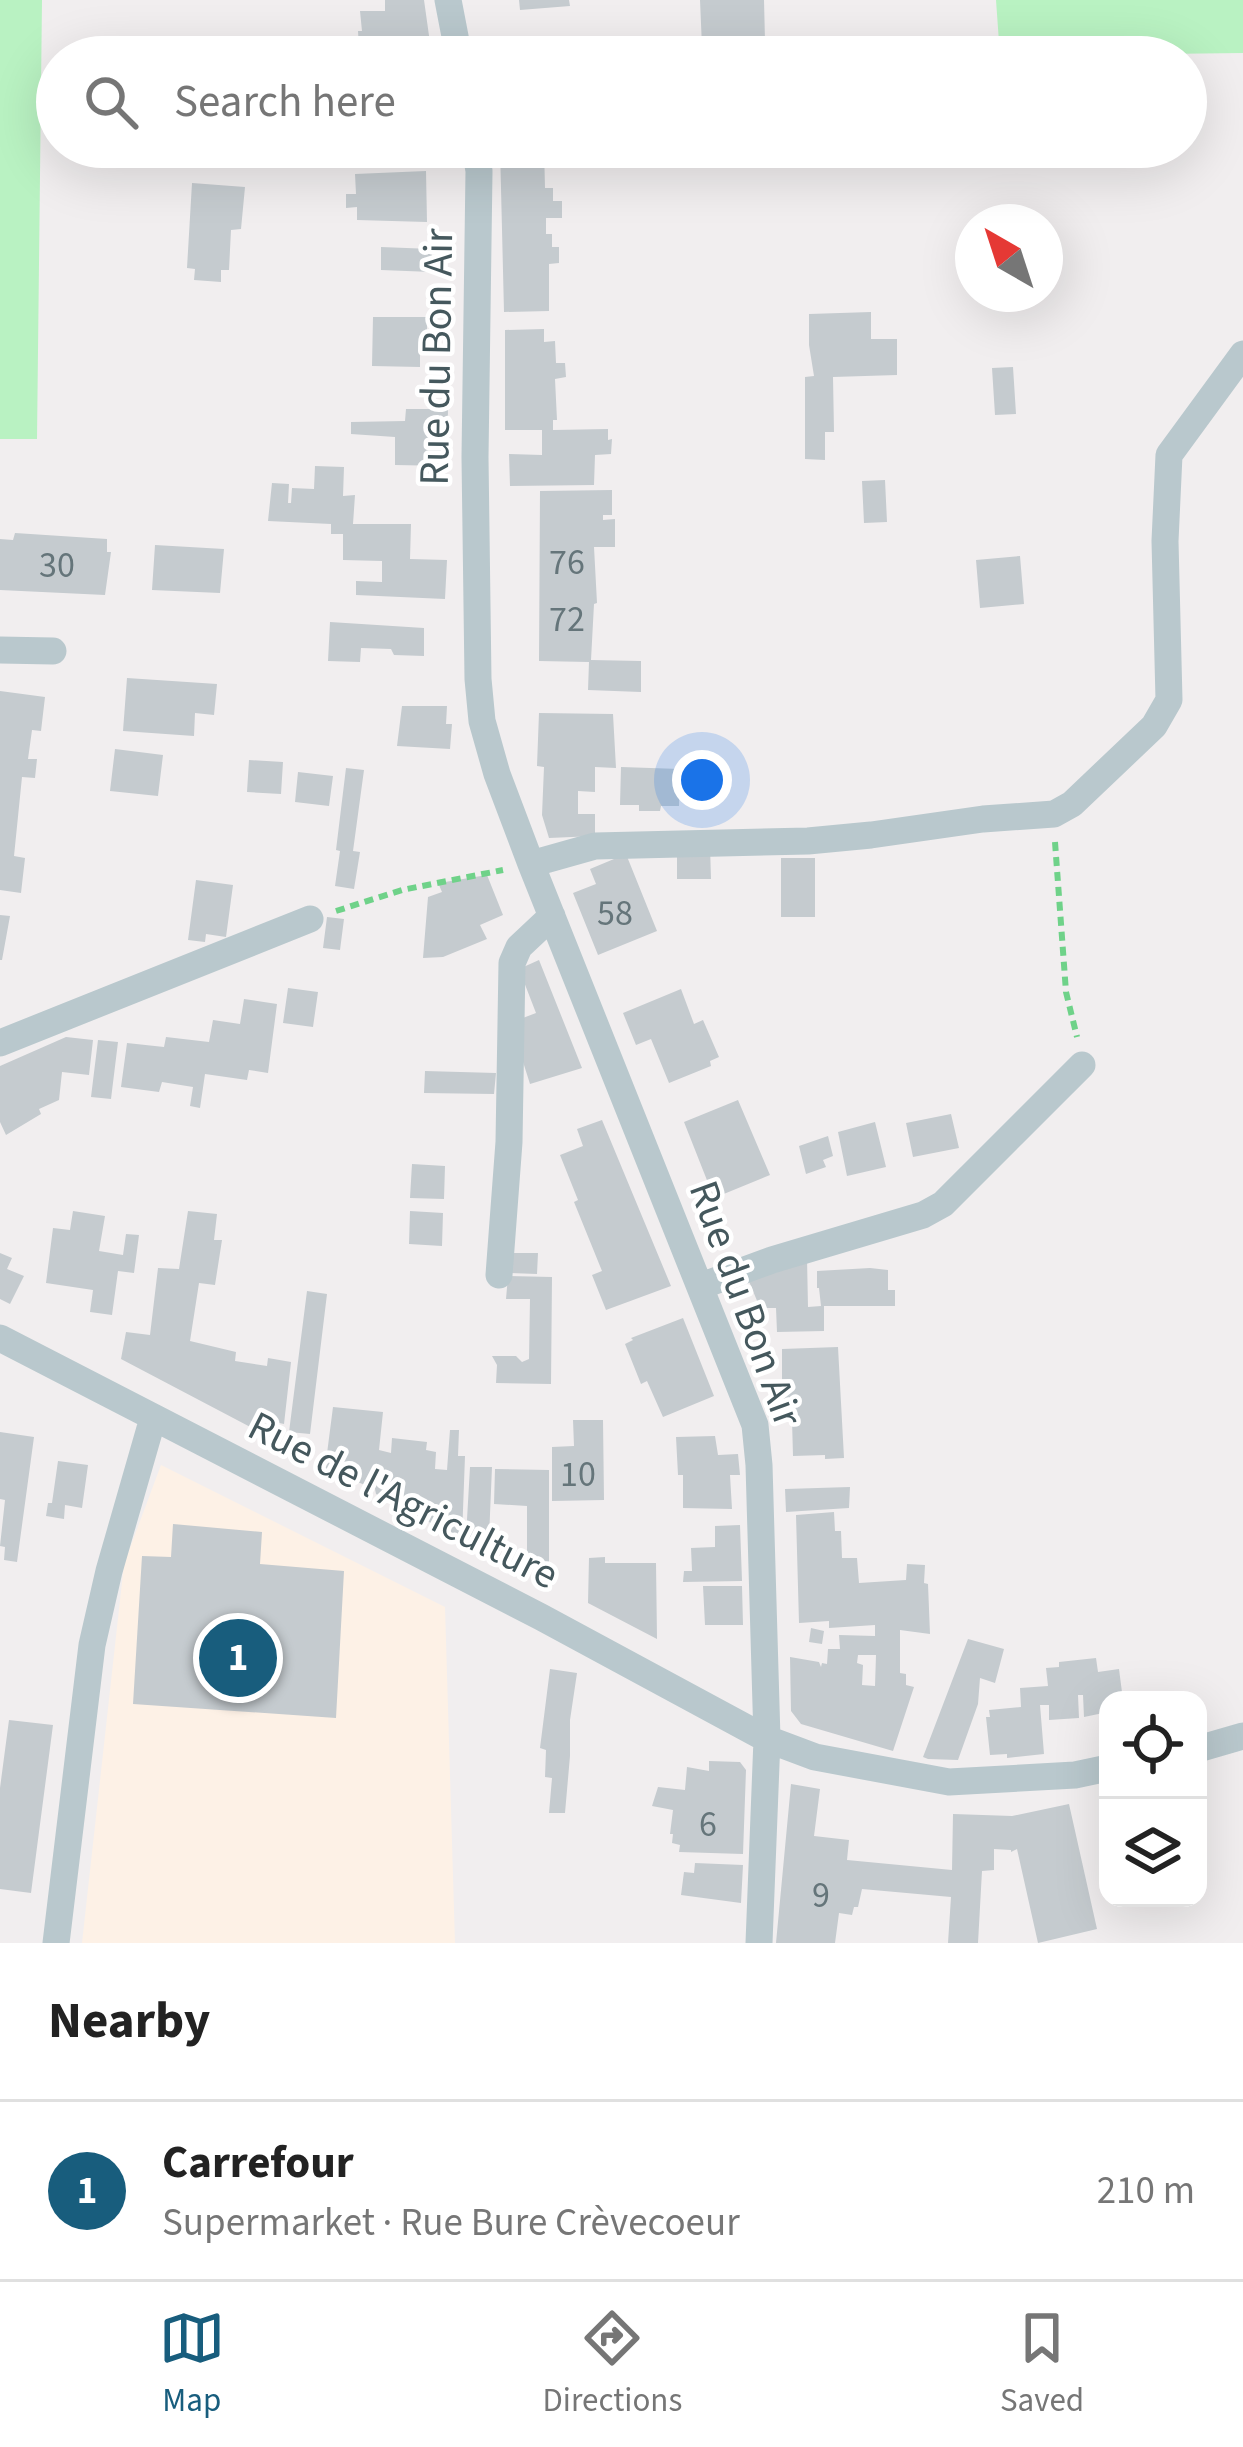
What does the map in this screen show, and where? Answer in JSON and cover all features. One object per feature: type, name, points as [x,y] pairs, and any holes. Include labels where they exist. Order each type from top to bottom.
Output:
[{"type":"street","points":[[448,0],[455,36]]},
{"type":"street","name":"Rue du Bon Air","points":[[478,168],[475,457],[482,721],[531,864],[755,1425],[767,1739],[759,1943]]},
{"type":"street","points":[[531,864],[596,845],[808,841],[1054,814],[1072,804],[1154,726],[1169,700],[1165,541],[1169,455],[1243,354]]},
{"type":"street","points":[[0,650],[53,651]]},
{"type":"street","points":[[500,1275],[512,963],[519,947],[552,916]]},
{"type":"street","points":[[0,1043],[310,919]]},
{"type":"street","points":[[701,1286],[923,1215],[943,1204],[1082,1065]]},
{"type":"street","name":"Rue de l'Agriculture","points":[[0,1338],[542,1617],[767,1739],[815,1757],[949,1782],[1054,1777],[1099,1770]]},
{"type":"street","points":[[56,1943],[92,1646],[153,1418]]},
{"type":"street","points":[[1207,1746],[1243,1736]]},
{"type":"path","points":[[1054,814],[1066,992],[1082,1065]]},
{"type":"path","points":[[310,919],[402,890],[531,864]]},
{"type":"shaded area","points":[[161,1465],[445,1607],[455,1943],[82,1943],[124,1564]]},
{"type":"green space","points":[[0,0],[42,0],[42,36],[36,36],[36,168],[40,168],[37,439],[0,439]]},
{"type":"green space","points":[[996,0],[1243,0],[1243,53],[1207,53],[1207,36],[999,36]]},
{"type":"building","points":[[385,0],[424,0],[429,36],[358,36],[360,11],[385,11]]},
{"type":"building","points":[[519,0],[569,0],[570,6],[520,10]]},
{"type":"building","points":[[700,0],[764,0],[765,36],[702,36]]},
{"type":"building","points":[[501,168],[545,168],[545,188],[553,188],[553,201],[562,201],[562,218],[546,218],[546,234],[552,234],[552,247],[559,247],[559,263],[549,264],[549,311],[504,312]]},
{"type":"building","points":[[426,171],[427,222],[357,220],[357,207],[346,208],[346,194],[356,194],[355,174]]},
{"type":"building","points":[[192,183],[245,187],[241,229],[231,230],[229,270],[221,270],[221,282],[194,280],[195,269],[187,268]]},
{"type":"building","points":[[381,247],[432,249],[432,272],[381,270]]},
{"type":"building","points":[[871,312],[871,339],[897,339],[897,375],[833,377],[834,432],[825,432],[825,460],[805,459],[805,377],[814,376],[809,314]]},
{"type":"building","points":[[373,317],[427,317],[427,348],[420,349],[420,367],[372,366]]},
{"type":"building","points":[[544,329],[544,342],[555,341],[556,363],[565,363],[566,377],[555,379],[557,420],[553,420],[553,430],[608,429],[608,440],[612,439],[611,454],[595,455],[594,485],[510,486],[509,454],[542,455],[542,430],[505,430],[505,330]]},
{"type":"building","points":[[1013,367],[1016,414],[995,415],[992,368]]},
{"type":"building","points":[[406,409],[448,409],[447,466],[395,465],[395,437],[351,434],[351,422],[405,421]]},
{"type":"building","points":[[315,466],[344,467],[343,496],[355,495],[353,524],[411,524],[410,559],[447,560],[445,599],[356,595],[356,581],[382,582],[382,561],[343,560],[343,534],[331,534],[331,524],[268,521],[272,483],[289,484],[291,503],[292,488],[314,489]]},
{"type":"building","points":[[885,480],[887,522],[864,523],[862,481]]},
{"type":"building","points":[[612,490],[612,515],[603,515],[603,520],[615,519],[615,547],[594,547],[597,603],[591,660],[641,661],[641,692],[588,690],[589,662],[539,661],[540,491]]},
{"type":"building","points":[[15,533],[107,539],[107,552],[111,552],[105,595],[0,590],[0,539],[13,540]]},
{"type":"building","points":[[155,545],[224,549],[220,593],[152,590]]},
{"type":"building","points":[[1020,556],[1024,604],[980,608],[976,560]]},
{"type":"building","points":[[330,622],[424,628],[424,656],[361,648],[360,662],[328,661]]},
{"type":"building","points":[[127,678],[217,684],[214,715],[195,713],[194,736],[123,731]]},
{"type":"building","points":[[0,691],[45,697],[41,731],[32,730],[28,759],[37,759],[35,778],[22,777],[14,856],[25,858],[21,893],[0,890]]},
{"type":"building","points":[[402,706],[447,706],[446,724],[452,724],[450,749],[397,746]]},
{"type":"building","points":[[539,713],[613,714],[616,768],[595,767],[595,792],[578,791],[578,814],[595,814],[595,836],[549,838],[542,815],[544,767],[537,766]]},
{"type":"building","points":[[115,749],[163,755],[158,796],[110,791]]},
{"type":"building","points":[[249,760],[283,762],[281,794],[247,792]]},
{"type":"building","points":[[621,767],[680,769],[679,806],[639,811],[639,805],[620,805]]},
{"type":"building","points":[[346,768],[364,770],[353,851],[360,852],[354,889],[335,886]]},
{"type":"building","points":[[298,772],[333,776],[329,806],[295,802]]},
{"type":"building","points":[[710,846],[711,879],[677,879],[677,847]]},
{"type":"building","points":[[626,854],[657,931],[598,955],[573,893],[596,884],[590,869]]},
{"type":"building","points":[[781,858],[815,858],[815,917],[781,917]]},
{"type":"building","points":[[487,875],[503,915],[480,925],[487,939],[443,957],[423,958],[428,897],[442,892],[439,885],[445,882]]},
{"type":"building","points":[[196,880],[233,885],[226,937],[206,934],[205,942],[188,940]]},
{"type":"building","points":[[0,915],[10,916],[2,960],[0,960]]},
{"type":"building","points":[[327,917],[344,919],[340,950],[323,948]]},
{"type":"building","points":[[539,960],[582,1068],[530,1084],[515,1021],[536,1013],[519,969]]},
{"type":"building","points":[[288,988],[318,992],[313,1027],[283,1023]]},
{"type":"building","points":[[681,989],[694,1024],[703,1020],[719,1057],[710,1061],[711,1066],[669,1083],[651,1039],[636,1045],[623,1013]]},
{"type":"building","points":[[244,999],[277,1004],[268,1073],[249,1070],[247,1080],[205,1074],[200,1108],[190,1106],[193,1087],[162,1082],[159,1092],[121,1087],[127,1043],[164,1047],[166,1037],[209,1042],[213,1020],[240,1024]]},
{"type":"building","points":[[66,1037],[93,1040],[89,1075],[62,1072],[59,1100],[6,1135],[0,1122],[0,1066]]},
{"type":"building","points":[[98,1040],[118,1042],[111,1099],[91,1097]]},
{"type":"building","points":[[425,1071],[496,1073],[494,1094],[424,1093]]},
{"type":"building","points":[[738,1100],[770,1175],[714,1198],[684,1122]]},
{"type":"building","points":[[951,1114],[959,1148],[913,1157],[906,1123]]},
{"type":"building","points":[[602,1120],[671,1286],[606,1310],[592,1275],[602,1271],[560,1155],[583,1146],[577,1129]]},
{"type":"building","points":[[875,1122],[886,1167],[847,1176],[838,1132]]},
{"type":"building","points":[[828,1136],[833,1156],[823,1160],[826,1167],[806,1174],[799,1146]]},
{"type":"building","points":[[412,1164],[445,1166],[444,1199],[410,1198]]},
{"type":"building","points":[[73,1211],[105,1216],[99,1251],[123,1255],[126,1234],[139,1235],[134,1273],[118,1271],[112,1315],[90,1312],[93,1290],[46,1283],[53,1228],[70,1230]]},
{"type":"building","points":[[188,1211],[217,1214],[214,1240],[222,1240],[215,1285],[199,1283],[190,1341],[236,1352],[235,1361],[267,1366],[268,1358],[291,1362],[284,1424],[261,1419],[260,1432],[121,1359],[126,1332],[150,1335],[158,1268],[179,1269]]},
{"type":"building","points":[[410,1211],[443,1213],[442,1246],[409,1244]]},
{"type":"building","points":[[0,1253],[12,1258],[7,1269],[24,1276],[10,1304],[0,1299]]},
{"type":"building","points":[[511,1253],[538,1253],[537,1274],[510,1273]]},
{"type":"building","points":[[807,1258],[808,1307],[821,1306],[817,1271],[870,1268],[888,1270],[888,1290],[895,1290],[895,1306],[824,1306],[824,1331],[777,1332],[776,1308],[760,1308],[746,1274]]},
{"type":"building","points":[[508,1276],[552,1277],[551,1384],[496,1383],[497,1365],[492,1356],[529,1359],[530,1299],[506,1299]]},
{"type":"building","points":[[307,1291],[327,1294],[310,1434],[289,1432]]},
{"type":"building","points":[[683,1318],[714,1396],[663,1417],[647,1381],[641,1384],[625,1344]]},
{"type":"building","points":[[838,1347],[844,1458],[793,1456],[792,1420],[784,1420],[782,1406],[782,1349]]},
{"type":"building","points":[[333,1407],[383,1412],[379,1450],[391,1453],[392,1438],[427,1442],[426,1450],[436,1452],[435,1469],[447,1470],[450,1430],[459,1430],[458,1456],[465,1456],[462,1537],[443,1535],[442,1529],[376,1494],[375,1489],[325,1469]]},
{"type":"building","points":[[573,1420],[603,1420],[604,1500],[552,1501],[552,1447],[574,1446]]},
{"type":"building","points":[[0,1432],[34,1437],[17,1562],[4,1560],[5,1547],[0,1546],[5,1500],[0,1499]]},
{"type":"building","points":[[715,1436],[718,1455],[738,1454],[740,1475],[730,1475],[732,1509],[683,1508],[676,1437]]},
{"type":"building","points":[[58,1461],[88,1465],[82,1508],[65,1505],[64,1519],[46,1516]]},
{"type":"building","points":[[470,1467],[492,1467],[489,1538],[466,1537]]},
{"type":"building","points":[[495,1469],[549,1470],[549,1566],[527,1565],[527,1506],[494,1504]]},
{"type":"building","points":[[850,1487],[849,1508],[786,1512],[785,1489]]},
{"type":"building","points":[[834,1512],[835,1531],[841,1531],[842,1558],[857,1558],[859,1583],[906,1580],[907,1564],[925,1565],[930,1634],[900,1630],[900,1673],[906,1674],[906,1685],[914,1687],[893,1751],[801,1724],[791,1711],[790,1657],[819,1662],[821,1667],[827,1664],[828,1649],[840,1649],[839,1635],[875,1636],[875,1625],[829,1628],[829,1621],[799,1623],[796,1515]],"holes":[[[858,1655],[876,1655],[875,1686],[862,1685],[863,1665],[857,1663]]]},
{"type":"building","points":[[173,1524],[262,1532],[260,1564],[344,1571],[336,1718],[133,1704],[142,1556],[171,1557]]},
{"type":"building","points":[[740,1525],[742,1581],[683,1582],[684,1571],[692,1571],[691,1548],[715,1547],[715,1526]]},
{"type":"building","points":[[605,1557],[605,1563],[656,1563],[657,1639],[588,1603],[589,1558]]},
{"type":"building","points":[[703,1586],[742,1586],[743,1625],[705,1625]]},
{"type":"building","points":[[811,1628],[824,1631],[822,1644],[809,1642]]},
{"type":"building","points":[[968,1639],[1004,1649],[995,1683],[980,1678],[978,1704],[958,1760],[928,1759],[923,1757]]},
{"type":"building","points":[[1096,1658],[1098,1672],[1119,1669],[1122,1691],[1099,1691],[1099,1714],[1084,1717],[1083,1695],[1078,1695],[1079,1718],[1049,1720],[1049,1705],[1040,1705],[1044,1754],[990,1755],[989,1710],[1021,1707],[1020,1688],[1048,1686],[1046,1668],[1059,1667],[1059,1662]]},
{"type":"building","points":[[550,1669],[577,1673],[565,1813],[549,1813],[552,1778],[545,1777],[546,1750],[540,1748]]},
{"type":"building","points":[[9,1720],[53,1725],[31,1893],[0,1889],[0,1788]]},
{"type":"building","points":[[709,1761],[740,1762],[746,1770],[743,1854],[679,1852],[680,1845],[672,1843],[670,1834],[673,1810],[652,1806],[658,1787],[685,1790],[687,1767],[709,1771]]},
{"type":"building","points":[[791,1784],[820,1789],[814,1836],[849,1840],[847,1860],[952,1870],[953,1814],[1012,1816],[1069,1804],[1097,1929],[1038,1943],[1017,1849],[994,1849],[994,1870],[982,1871],[978,1943],[948,1943],[951,1897],[862,1889],[852,1915],[839,1913],[835,1943],[776,1943]]},
{"type":"building","points":[[695,1863],[743,1865],[741,1903],[681,1895],[684,1872],[694,1873]]},
{"type":"place","name":"Carrefour","points":[[238,1658]]}]
